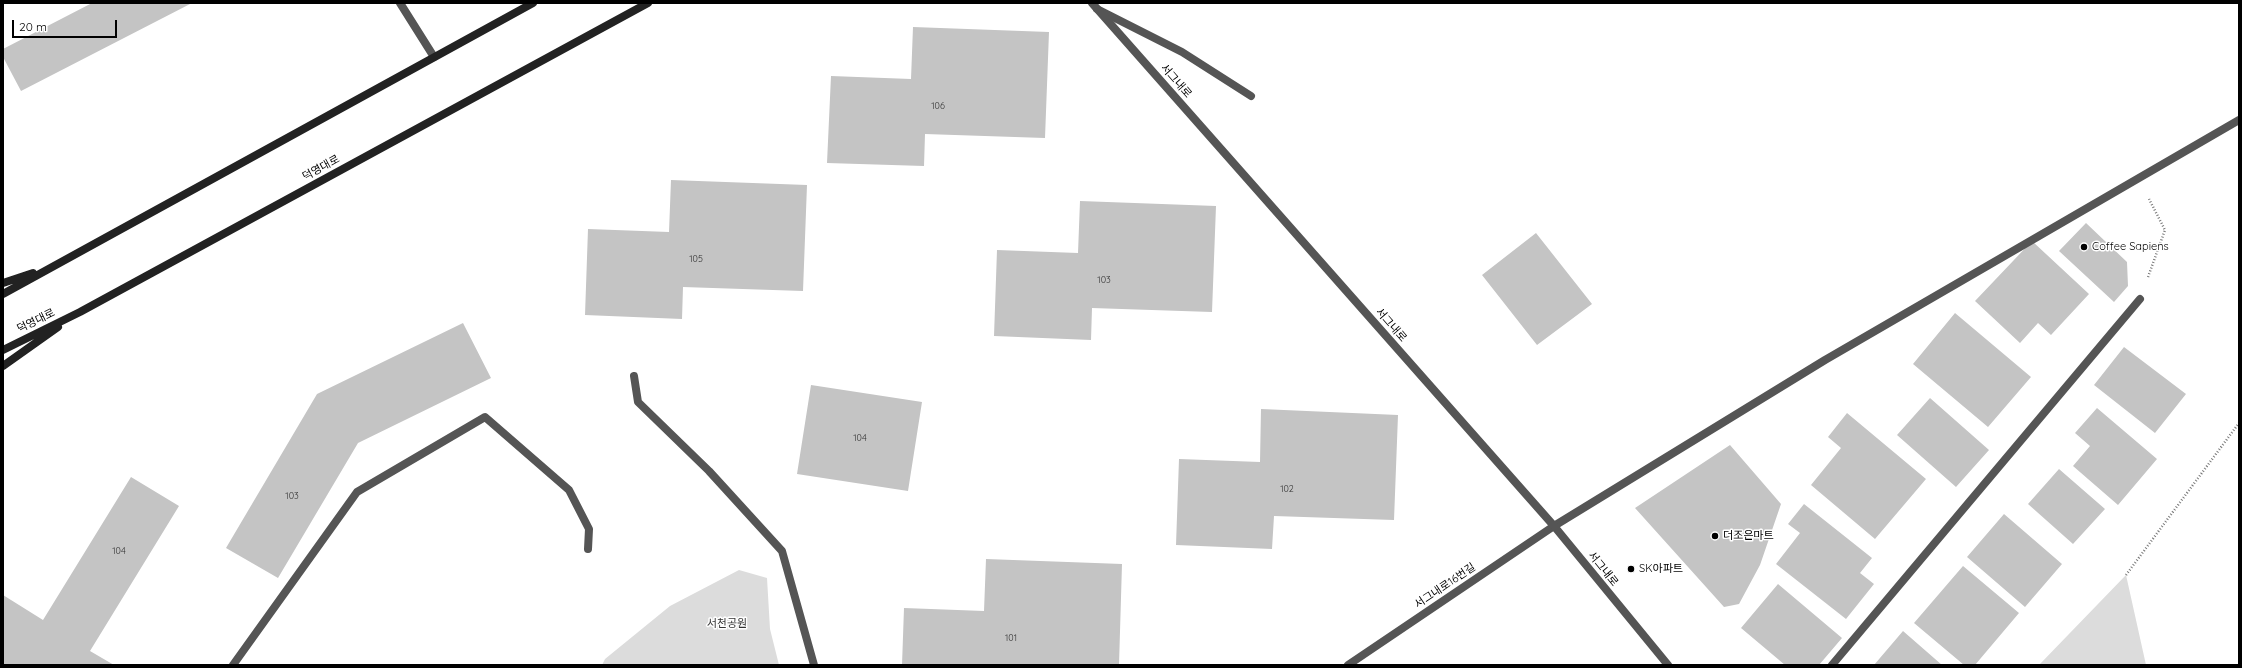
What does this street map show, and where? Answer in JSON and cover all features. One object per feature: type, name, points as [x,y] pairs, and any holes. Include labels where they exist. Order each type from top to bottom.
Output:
[{"type":"main road","points":[[3,294],[532,3]]},
{"type":"main road","name":"덕영대로","points":[[3,350],[80,312],[648,3]]},
{"type":"main road","points":[[3,283],[55,266]]},
{"type":"main road","points":[[3,366],[80,312]]},
{"type":"street","points":[[400,3],[434,57]]},
{"type":"street","points":[[1095,6],[1182,52],[1251,96]]},
{"type":"street","name":"서그내로","points":[[1095,6],[1554,526],[1668,665]]},
{"type":"street","name":"서그내로16번길","points":[[1348,665],[1554,526],[1825,360],[2239,120]]},
{"type":"street","points":[[1832,665],[2140,299]]},
{"type":"street","points":[[634,376],[638,402],[709,471],[782,551],[814,665]]},
{"type":"street","points":[[233,665],[358,492],[485,417],[569,490],[589,529],[588,549]]},
{"type":"path","points":[[2138,178],[2165,230],[2140,299]]},
{"type":"path","points":[[2126,575],[2239,423]]},
{"type":"green space","name":"서천공원","points":[[739,570],[767,578],[770,629],[779,665],[602,665],[605,659],[670,606]]},
{"type":"green space","points":[[2126,575],[2146,665],[2039,665]]},
{"type":"building","points":[[92,3],[192,3],[21,91],[3,57],[3,49]]},
{"type":"building","points":[[913,27],[1049,32],[1045,138],[925,134],[924,166],[827,163],[831,76],[911,79]]},
{"type":"building","points":[[671,180],[807,185],[803,291],[683,287],[682,319],[585,315],[588,229],[669,232]]},
{"type":"building","points":[[1080,201],[1216,206],[1212,312],[1092,308],[1091,340],[994,336],[997,250],[1078,253]]},
{"type":"building","points":[[2086,223],[2127,262],[2128,286],[2114,302],[2059,251]]},
{"type":"building","points":[[1536,233],[1592,304],[1537,345],[1482,275]]},
{"type":"building","points":[[2032,241],[2089,294],[2051,335],[2038,323],[2020,343],[1975,301]]},
{"type":"building","points":[[1955,313],[2031,377],[1988,427],[1913,364]]},
{"type":"building","points":[[463,323],[491,378],[358,443],[278,578],[226,548],[317,394]]},
{"type":"building","points":[[2124,347],[2186,394],[2155,433],[2094,385]]},
{"type":"building","points":[[811,385],[922,402],[908,491],[797,474]]},
{"type":"building","points":[[1930,398],[1989,450],[1956,487],[1897,435]]},
{"type":"building","points":[[2097,408],[2157,459],[2118,505],[2073,466],[2090,446],[2075,433]]},
{"type":"building","points":[[1261,409],[1398,415],[1394,520],[1274,516],[1272,549],[1176,545],[1179,459],[1260,462]]},
{"type":"building","points":[[1847,413],[1926,479],[1875,539],[1811,485],[1841,448],[1828,437]]},
{"type":"building","name":"더조은마트","points":[[1730,445],[1781,504],[1760,565],[1739,604],[1724,607],[1635,508]]},
{"type":"building","points":[[2059,469],[2105,509],[2073,544],[2028,504]]},
{"type":"building","points":[[131,477],[179,506],[90,651],[114,665],[3,665],[3,595],[43,620]]},
{"type":"building","points":[[1804,504],[1872,558],[1860,573],[1874,584],[1846,619],[1776,564],[1800,533],[1788,524]]},
{"type":"building","points":[[2004,514],[2062,564],[2025,607],[1967,557]]},
{"type":"building","points":[[986,559],[1122,564],[1119,665],[902,665],[904,608],[984,611]]},
{"type":"building","points":[[1963,566],[2019,613],[1975,665],[1964,665],[1914,623]]},
{"type":"building","points":[[1778,584],[1842,638],[1819,665],[1785,665],[1741,628]]},
{"type":"building","points":[[1903,631],[1942,665],[1874,665]]},
{"type":"place","name":"Coffee Sapiens","points":[[2084,247]]},
{"type":"place","name":"더조은마트","points":[[1715,536]]},
{"type":"place","name":"SK아파트","points":[[1631,569]]}]
